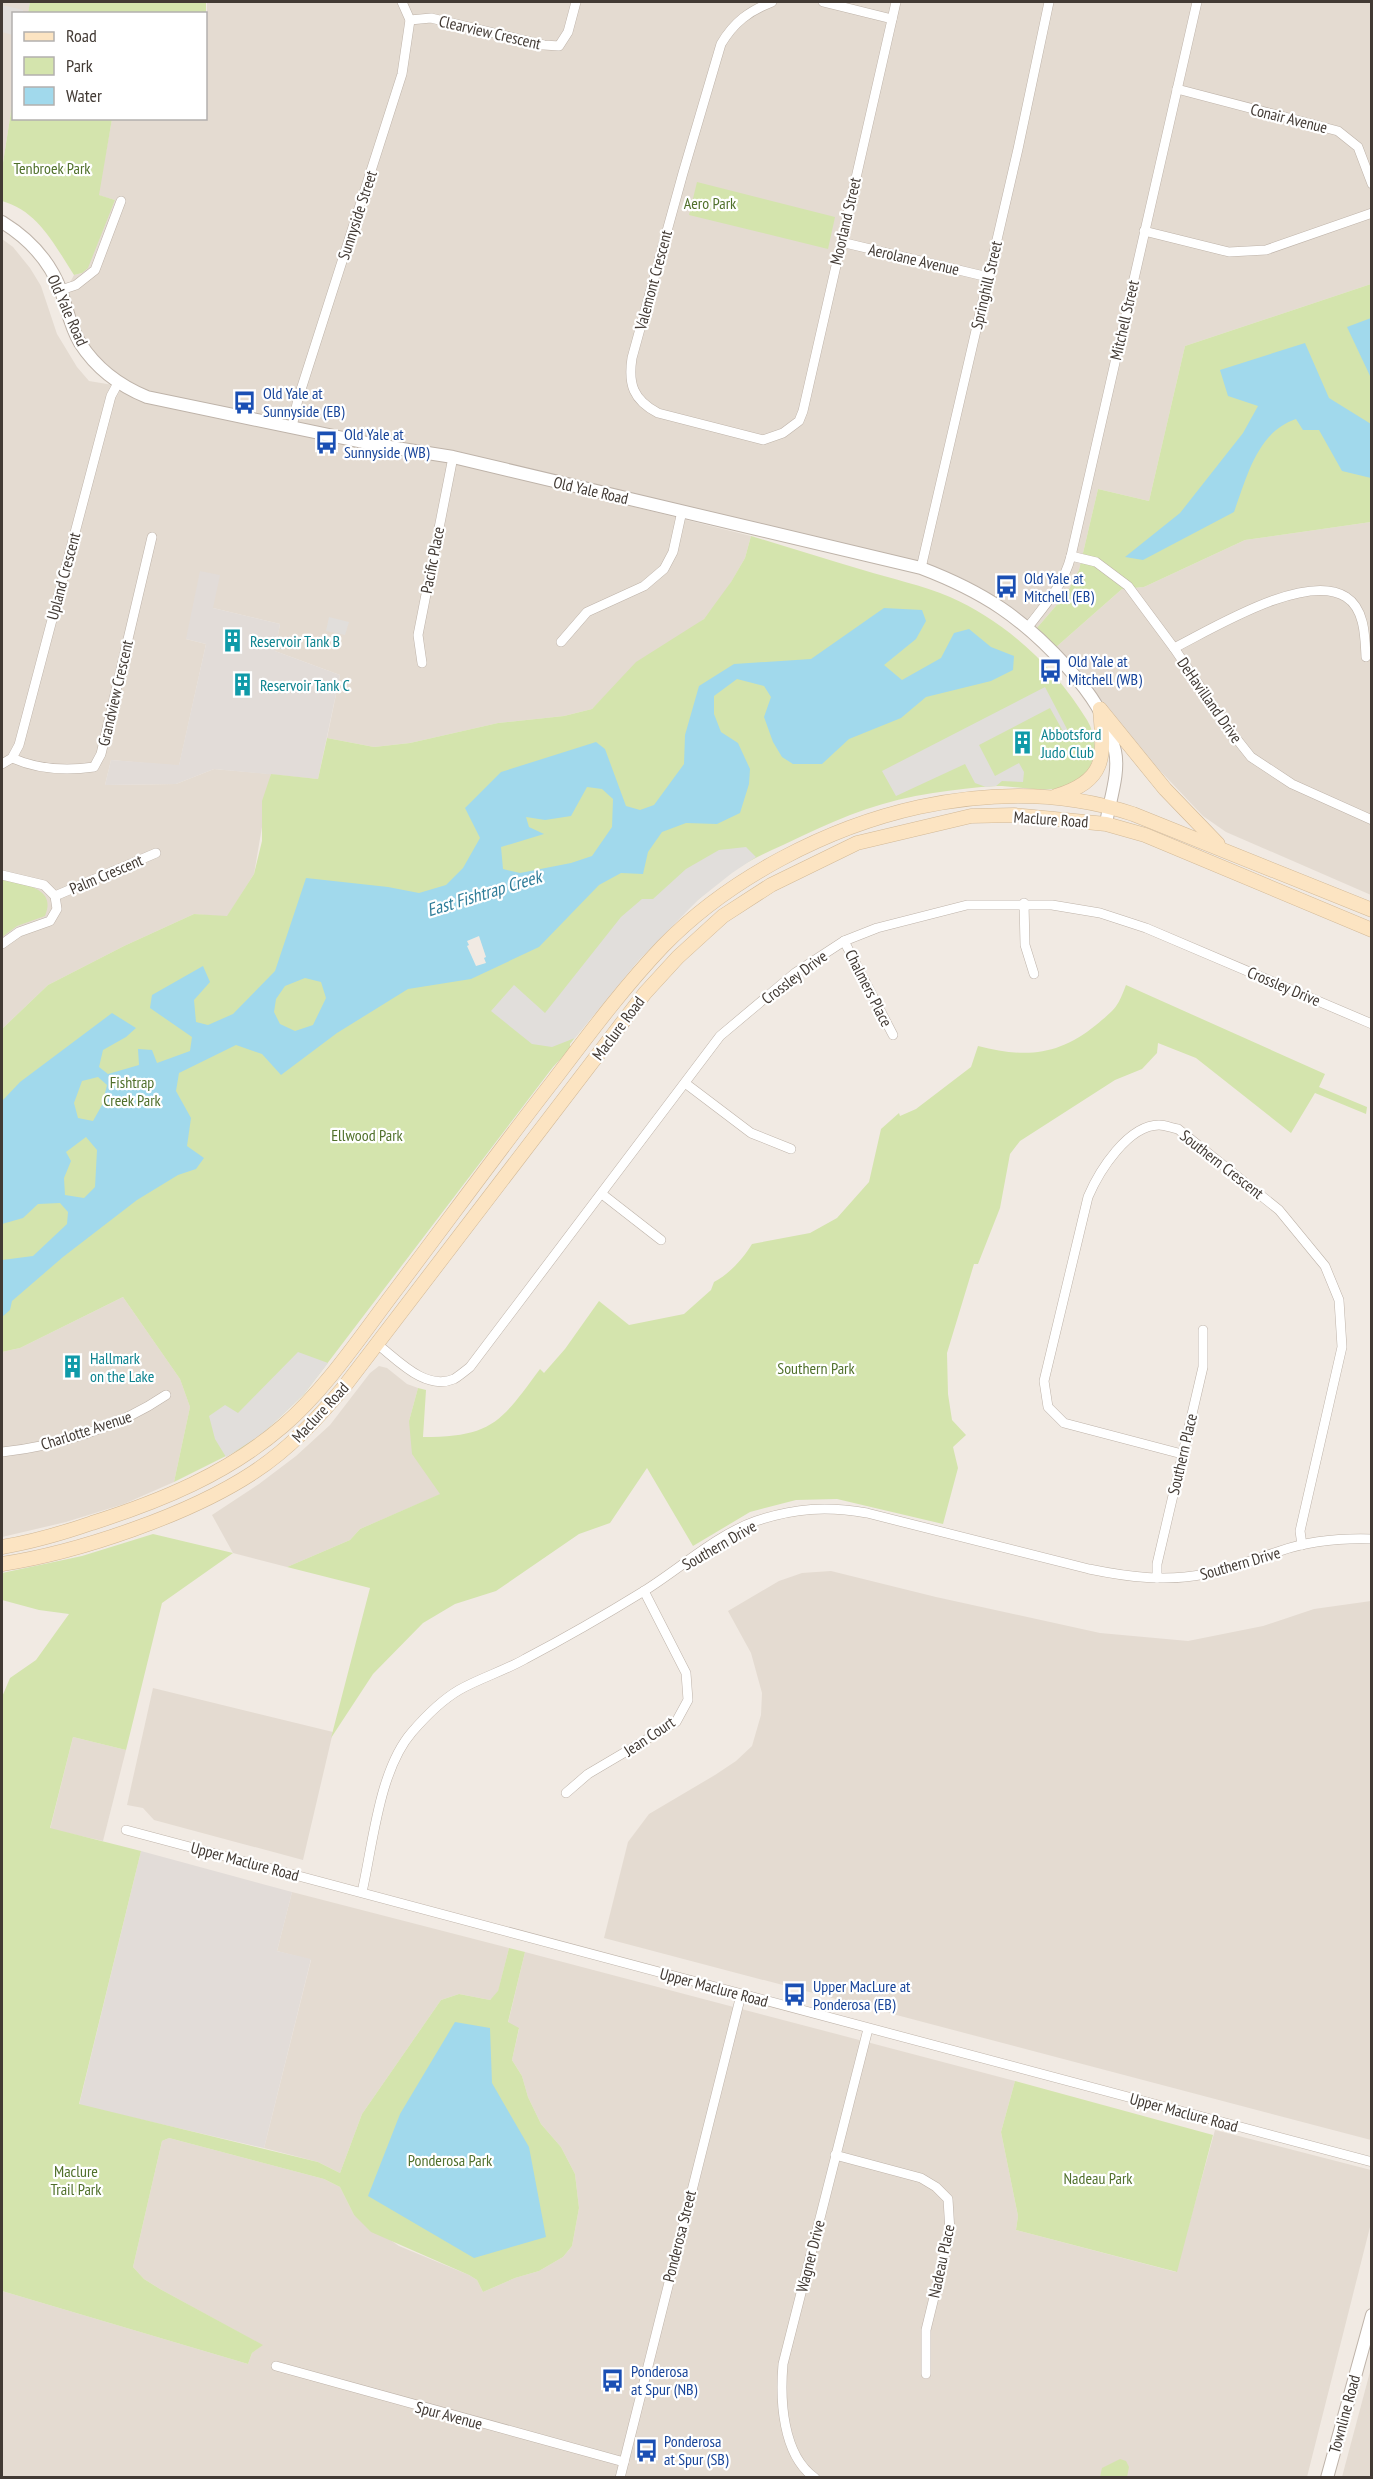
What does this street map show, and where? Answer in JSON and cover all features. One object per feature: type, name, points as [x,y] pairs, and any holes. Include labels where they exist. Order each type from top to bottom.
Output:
[{"type":"main road","points":[[1054,797],[1078,789],[1095,774],[1103,751],[1100,709]]},
{"type":"main road","points":[[1100,709],[1165,789],[1224,850]]},
{"type":"main road","name":"Maclure Road","points":[[2,1547],[68,1531],[124,1513],[209,1477],[243,1456],[283,1425],[305,1405],[628,985],[665,944],[735,887],[808,846],[849,827],[891,813],[998,796],[1054,797],[1109,806],[1371,910]]},
{"type":"main road","name":"Maclure Road","points":[[2,1564],[80,1546],[129,1530],[218,1492],[254,1471],[287,1446],[320,1416],[645,993],[678,957],[723,916],[771,885],[837,852],[857,843],[971,816],[1014,815],[1106,824],[1145,836],[1371,930]]},
{"type":"main road","points":[[377,1344],[377,1329],[409,1287],[412,1267]]},
{"type":"street","points":[[402,2],[410,20]]},
{"type":"street","name":"Clearview Crescent","points":[[410,20],[431,18],[544,45],[559,46],[568,32],[576,2]]},
{"type":"street","name":"Valemont Crescent","points":[[772,2],[741,18],[722,44],[676,196],[632,357],[630,374],[632,387],[638,399],[646,407],[658,413],[763,440],[783,433]]},
{"type":"street","points":[[823,2],[892,18]]},
{"type":"street","name":"Moorland Street","points":[[783,433],[799,421],[803,411],[896,2]]},
{"type":"street","name":"Springhill Street","points":[[921,568],[1018,149],[1049,2]]},
{"type":"street","name":"Mitchell Street","points":[[1028,627],[1067,573],[1197,2]]},
{"type":"street","name":"Sunnyside Street","points":[[292,427],[305,378],[398,91],[406,56],[410,20]]},
{"type":"street","name":"Conair Avenue","points":[[1177,89],[1338,131],[1358,147],[1371,184]]},
{"type":"street","points":[[61,291],[76,285],[95,270],[121,201]]},
{"type":"street","points":[[1144,231],[1229,252],[1266,249],[1371,213]]},
{"type":"street","name":"Old Yale Road","points":[[2,222],[21,235],[50,269],[61,291],[69,321],[81,344],[99,366],[118,383],[139,394],[163,402],[453,457],[682,511],[921,568],[979,593],[1028,627],[1075,676],[1100,709],[1115,753],[1115,769],[1106,824]]},
{"type":"street","name":"Aerolane Avenue","points":[[841,242],[988,277]]},
{"type":"street","name":"Upland Crescent","points":[[12,759],[19,745],[111,396],[118,383]]},
{"type":"street","name":"Pacific Place","points":[[422,663],[418,635],[453,457]]},
{"type":"street","points":[[561,642],[587,612],[644,586],[664,569],[673,552],[682,511]]},
{"type":"street","name":"Grandview Crescent","points":[[12,759],[25,764],[60,769],[94,767],[101,754],[152,537]]},
{"type":"street","name":"DeHavilland Drive","points":[[1071,556],[1096,562],[1128,586],[1174,648],[1228,729],[1251,757],[1292,784],[1371,820]]},
{"type":"street","points":[[1174,648],[1252,608],[1294,593],[1317,590],[1335,592],[1348,598],[1357,609],[1364,631],[1366,657]]},
{"type":"street","points":[[2,764],[12,759]]},
{"type":"street","name":"Palm Crescent","points":[[55,896],[156,853]]},
{"type":"street","name":"Palm Crescent","points":[[2,875],[44,885],[55,896],[57,909],[50,921],[19,932],[2,944]]},
{"type":"street","points":[[1024,903],[1025,945],[1034,974]]},
{"type":"street","name":"Crossley Drive","points":[[377,1344],[418,1376],[438,1381],[453,1379],[470,1368],[720,1036],[795,973],[844,941],[898,922],[967,905],[1024,903],[1100,913],[1146,928],[1371,1024]]},
{"type":"street","name":"Chalmers Place","points":[[844,941],[893,1035]]},
{"type":"street","points":[[685,1083],[751,1133],[790,1149]]},
{"type":"street","name":"Southern Crescent","points":[[1182,1454],[1065,1423],[1048,1407],[1044,1381],[1088,1197],[1095,1180],[1105,1164],[1135,1133],[1158,1125],[1178,1129],[1279,1210],[1325,1266],[1339,1300],[1342,1347],[1300,1531],[1302,1545]]},
{"type":"street","points":[[602,1194],[661,1240]]},
{"type":"street","name":"Southern Place","points":[[1157,1578],[1157,1564],[1203,1367],[1203,1330]]},
{"type":"street","name":"Charlotte Avenue","points":[[2,1452],[21,1450],[87,1433],[142,1412],[166,1395]]},
{"type":"street","name":"Southern Drive","points":[[362,1892],[385,1790],[394,1762],[410,1734],[432,1711],[459,1690],[524,1660],[644,1591],[736,1531],[754,1522],[797,1510],[836,1508],[867,1513],[1089,1569],[1123,1576],[1157,1578],[1205,1574],[1253,1562],[1302,1545],[1327,1540],[1371,1539]]},
{"type":"street","name":"Jean Court","points":[[566,1793],[588,1774],[676,1722],[688,1700],[687,1673],[644,1591]]},
{"type":"street","name":"Upper Maclure Road","points":[[126,1830],[1371,2162]]},
{"type":"street","name":"Ponderosa Street","points":[[620,2478],[741,1995]]},
{"type":"street","name":"Wagner Drive","points":[[811,2477],[791,2442],[782,2408],[783,2364],[868,2029]]},
{"type":"street","name":"Nadeau Place","points":[[835,2155],[921,2178],[936,2187],[948,2199],[950,2232],[926,2330],[926,2374]]},
{"type":"street","name":"Townline Road","points":[[1327,2478],[1371,2315]]},
{"type":"street","name":"Spur Avenue","points":[[276,2366],[434,2412],[624,2462]]},
{"type":"shaded area","points":[[2,2],[30,2],[28,12],[12,12],[12,105],[2,169]]},
{"type":"shaded area","points":[[207,2],[1371,2],[1371,284],[1185,346],[1149,501],[1098,489],[1079,570],[1067,593],[1036,629],[983,589],[953,574],[920,564],[164,399],[117,379],[83,341],[65,292],[74,275],[82,273],[115,200],[98,195],[112,120],[207,120]]},
{"type":"shaded area","points":[[2,5],[23,10],[23,12],[12,12],[12,35],[2,32]]},
{"type":"shaded area","points":[[2,239],[13,247],[30,268],[41,286],[57,334],[77,367],[89,381],[113,385],[158,405],[458,463],[751,536],[745,558],[726,591],[704,619],[611,690],[592,709],[564,716],[498,723],[410,743],[374,747],[327,738],[340,675],[275,651],[280,624],[213,608],[186,639],[206,644],[179,766],[111,760],[105,785],[176,784],[214,769],[271,774],[254,874],[227,917],[194,914],[124,946],[48,985],[2,1029]]},
{"type":"shaded area","points":[[1371,522],[1371,895],[1226,832],[1203,816],[1133,742],[1055,648],[1122,589],[1144,587],[1245,540]]},
{"type":"shaded area","points":[[200,571],[220,575],[213,608],[280,624],[275,651],[340,675],[318,779],[214,769],[176,784],[105,785],[111,760],[179,765],[206,644],[186,639]]},
{"type":"shaded area","points":[[329,617],[349,622],[345,635],[326,631]]},
{"type":"shaded area","points":[[1045,687],[1068,731],[1064,733],[1050,708],[979,745],[995,776],[1019,763],[1024,772],[1023,782],[1002,781],[996,786],[986,787],[975,783],[965,764],[896,796],[882,771]]},
{"type":"shaded area","points":[[746,847],[756,857],[698,900],[638,961],[575,1038],[552,1047],[532,1044],[491,1011],[514,985],[545,1013],[621,917],[642,899],[653,899],[686,869],[719,850]]},
{"type":"shaded area","points":[[123,1297],[180,1379],[190,1407],[174,1482],[124,1504],[66,1522],[2,1537],[2,1352],[20,1348]]},
{"type":"shaded area","points":[[298,1352],[328,1363],[304,1394],[261,1435],[226,1457],[215,1439],[209,1416],[225,1405],[238,1413]]},
{"type":"shaded area","points":[[379,1366],[387,1368],[407,1384],[418,1388],[409,1421],[441,1494],[360,1529],[350,1540],[287,1567],[233,1553],[212,1515],[296,1456],[330,1425],[370,1373]]},
{"type":"shaded area","points":[[831,1571],[1100,1633],[1188,1641],[1263,1626],[1314,1609],[1371,1601],[1371,2140],[604,1938],[628,1842],[649,1814],[715,1775],[736,1761],[752,1746],[761,1715],[762,1693],[751,1653],[728,1611],[779,1581],[802,1573]]},
{"type":"shaded area","points":[[153,1688],[333,1732],[303,1860],[154,1820],[143,1808],[127,1805]]},
{"type":"shaded area","points":[[73,1737],[126,1750],[103,1841],[50,1829]]},
{"type":"shaded area","points":[[141,1851],[292,1892],[277,1951],[311,1959],[264,2148],[79,2105]]},
{"type":"shaded area","points":[[292,1892],[509,1948],[498,1992],[490,2000],[459,1994],[441,2000],[362,2114],[340,2173],[318,2162],[264,2148],[311,1960],[277,1951]]},
{"type":"shaded area","points":[[525,1952],[1015,2081],[1001,2132],[1018,2216],[1016,2230],[1176,2272],[1215,2130],[1371,2170],[1371,2223],[1307,2477],[2,2478],[2,2291],[248,2364],[252,2353],[262,2345],[160,2289],[144,2279],[133,2267],[162,2141],[169,2138],[324,2179],[340,2187],[354,2215],[399,2246],[469,2275],[477,2280],[483,2292],[515,2278],[539,2271],[563,2257],[572,2246],[579,2208],[575,2174],[561,2147],[541,2124],[528,2097],[522,2076],[512,2060],[519,2029],[508,2023]]},
{"type":"shaded area","points":[[1371,2368],[1371,2477],[1342,2477]]},
{"type":"green space","points":[[30,2],[206,2],[206,12],[28,12]]},
{"type":"green space","name":"Tenbroek Park","points":[[12,105],[12,120],[112,120],[99,195],[115,200],[88,268],[82,273],[74,275],[44,230],[26,212],[2,201],[2,169]]},
{"type":"green space","name":"Aero Park","points":[[697,182],[835,217],[828,249],[689,215]]},
{"type":"green space","points":[[1371,284],[1371,522],[1245,540],[1144,587],[1122,589],[1055,648],[1036,629],[1067,593],[1079,570],[1098,489],[1149,501],[1185,346]]},
{"type":"green space","points":[[751,536],[929,589],[971,607],[991,619],[1028,648],[1045,665],[1087,720],[1095,744],[1089,769],[1076,782],[1058,789],[981,787],[915,796],[882,804],[818,828],[757,857],[731,873],[665,931],[607,998],[304,1394],[261,1435],[244,1447],[174,1482],[190,1407],[180,1379],[123,1297],[20,1348],[2,1352],[2,1029],[48,985],[124,946],[194,914],[227,916],[254,874],[262,841],[262,801],[271,774],[318,779],[327,738],[374,747],[410,743],[498,723],[564,716],[592,709],[636,662],[704,619],[745,558]]},
{"type":"green space","points":[[2,879],[36,888],[46,899],[48,906],[45,916],[17,926],[2,937]]},
{"type":"green space","name":"Southern Park","points":[[1126,985],[1325,1074],[1319,1087],[1367,1107],[1366,1114],[1315,1093],[1291,1133],[1196,1058],[1158,1043],[1157,1053],[1142,1069],[1115,1080],[1020,1141],[1010,1154],[1000,1208],[978,1264],[974,1264],[947,1353],[948,1394],[952,1420],[966,1435],[953,1447],[958,1468],[943,1524],[837,1499],[796,1500],[750,1512],[693,1546],[647,1468],[610,1523],[579,1534],[496,1591],[455,1604],[423,1623],[373,1674],[331,1738],[370,1588],[287,1567],[350,1540],[360,1529],[440,1494],[412,1454],[409,1421],[418,1388],[426,1390],[423,1437],[465,1434],[493,1423],[515,1402],[540,1369],[544,1373],[565,1349],[599,1301],[629,1325],[684,1314],[711,1290],[714,1282],[735,1266],[752,1244],[810,1233],[837,1218],[869,1182],[881,1129],[899,1113],[900,1116],[916,1109],[971,1067],[978,1046],[1026,1053],[1040,1052],[1068,1043],[1111,1012],[1118,1004]]},
{"type":"green space","points":[[153,1534],[233,1553],[162,1603],[126,1750],[73,1737],[50,1828],[141,1851],[79,2104],[318,2162],[340,2173],[362,2114],[441,2000],[459,1994],[490,2000],[498,1991],[509,1948],[525,1952],[508,2022],[519,2028],[512,2060],[522,2076],[528,2097],[541,2124],[561,2147],[575,2174],[579,2208],[572,2246],[563,2257],[539,2271],[515,2278],[483,2292],[477,2280],[469,2275],[371,2232],[354,2215],[340,2187],[324,2179],[169,2138],[162,2141],[133,2267],[144,2279],[160,2289],[263,2345],[252,2353],[248,2364],[2,2291],[2,1697],[10,1678],[36,1660],[69,1614],[39,1610],[2,1600],[2,1573],[82,1556]]},
{"type":"green space","name":"Nadeau Park","points":[[1015,2081],[1213,2135],[1177,2272],[1016,2230],[1018,2216],[1001,2132]]},
{"type":"green space","points":[[1120,2459],[1126,2461],[1129,2467],[1127,2477],[1100,2477],[1102,2468]]},
{"type":"water","points":[[1371,318],[1371,378],[1347,327]]},
{"type":"water","points":[[1305,343],[1329,398],[1371,424],[1371,478],[1342,471],[1319,430],[1303,430],[1296,419],[1283,425],[1272,434],[1255,457],[1234,512],[1143,560],[1125,557],[1180,513],[1243,433],[1258,406],[1228,396],[1220,370]]},
{"type":"water","name":"East Fishtrap Creek","points":[[884,608],[922,610],[926,621],[916,639],[884,665],[902,680],[941,658],[954,633],[969,629],[991,647],[1014,656],[1013,670],[991,681],[926,697],[901,718],[849,739],[822,764],[793,764],[782,757],[773,742],[764,717],[771,697],[764,686],[737,679],[714,696],[714,714],[721,732],[738,743],[750,769],[749,784],[740,813],[717,824],[686,823],[662,832],[648,852],[643,874],[621,873],[599,885],[539,947],[471,979],[408,989],[337,1033],[281,1075],[262,1054],[236,1045],[179,1073],[176,1091],[191,1118],[187,1146],[204,1158],[196,1169],[178,1175],[137,1200],[63,1257],[12,1301],[10,1310],[2,1317],[2,1260],[33,1256],[67,1224],[68,1212],[60,1203],[38,1204],[23,1218],[2,1224],[2,1101],[20,1082],[112,1013],[136,1028],[126,1037],[103,1050],[99,1067],[108,1074],[139,1065],[138,1049],[152,1050],[157,1063],[190,1051],[192,1037],[150,1008],[152,995],[203,966],[210,982],[194,1000],[196,1022],[208,1025],[233,1014],[275,971],[306,878],[388,887],[419,893],[446,885],[463,868],[480,838],[465,808],[501,772],[596,742],[605,749],[626,806],[640,810],[654,805],[684,764],[685,735],[699,686],[734,664],[811,659]],"holes":[[[587,787],[602,789],[613,799],[612,827],[592,856],[571,863],[520,873],[503,869],[501,847],[544,834],[529,827],[526,817],[545,820],[571,816]],[[305,978],[321,982],[326,998],[313,1025],[295,1031],[280,1024],[274,1012],[276,999],[285,986]],[[98,1077],[107,1085],[102,1105],[93,1121],[78,1118],[74,1103],[82,1081]],[[86,1137],[97,1150],[95,1187],[84,1198],[65,1195],[64,1178],[71,1161],[66,1152]]]},
{"type":"water","points":[[455,2022],[490,2028],[492,2083],[529,2147],[546,2237],[474,2258],[368,2196],[400,2114]]},
{"type":"pier","points":[[479,936],[486,963],[476,966],[467,941]]},
{"type":"place","name":"Old Yale at Sunnyside (EB)","points":[[245,402]]},
{"type":"place","name":"Old Yale at Sunnyside (WB)","points":[[326,443]]},
{"type":"place","name":"Old Yale at Mitchell (EB)","points":[[1006,587]]},
{"type":"place","name":"Reservoir Tank B","points":[[232,641]]},
{"type":"place","name":"Old Yale at Mitchell (WB)","points":[[1050,670]]},
{"type":"place","name":"Reservoir Tank C","points":[[242,685]]},
{"type":"place","name":"Abbotsford Judo Club","points":[[1023,743]]},
{"type":"place","name":"Hallmark on the Lake","points":[[72,1367]]},
{"type":"place","name":"Upper MacLure at Ponderosa (EB)","points":[[795,1995]]},
{"type":"place","name":"Ponderosa at Spur (NB)","points":[[613,2380]]},
{"type":"place","name":"Ponderosa at Spur (SB)","points":[[646,2450]]},
{"type":"park label","name":"Fishtrap Creek Park","points":[[132,1091]]},
{"type":"park label","name":"Ellwood Park","points":[[367,1135]]},
{"type":"park label","name":"Ponderosa Park","points":[[450,2160]]},
{"type":"park label","name":"Maclure Trail Park","points":[[76,2180]]}]
